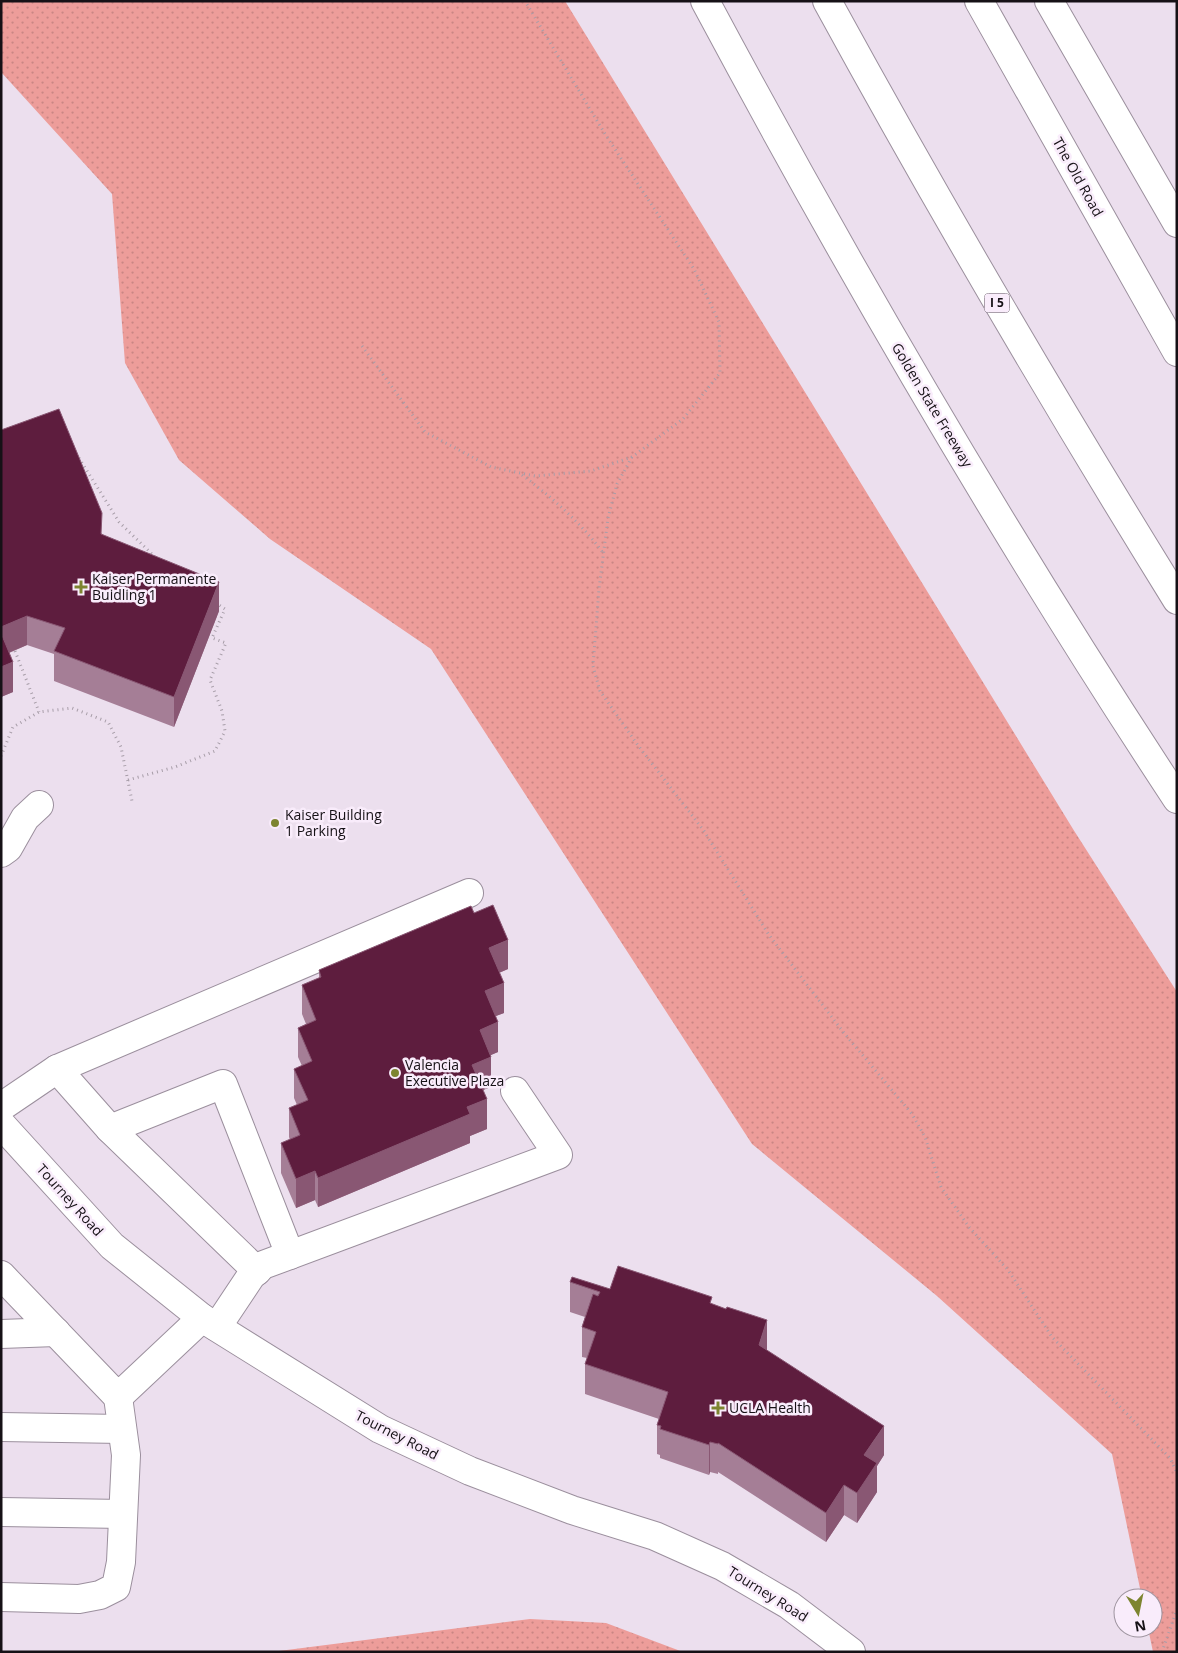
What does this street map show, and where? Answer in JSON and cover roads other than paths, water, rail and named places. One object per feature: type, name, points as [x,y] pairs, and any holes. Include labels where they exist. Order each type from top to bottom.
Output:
[{"type":"main road","name":"Golden State Freeway","points":[[705,1],[779,140],[989,503],[1088,662],[1177,799]]},
{"type":"main road","name":"I 5","points":[[827,1],[975,265],[1087,455],[1177,600]]},
{"type":"main road","name":"The Old Road","points":[[979,1],[1177,352]]},
{"type":"main road","points":[[1049,1],[1177,223]]},
{"type":"main road","points":[[1,853],[8,848],[25,818],[39,805]]},
{"type":"main road","points":[[1,1107],[57,1069],[469,893]]},
{"type":"main road","points":[[57,1069],[110,1129],[257,1271]]},
{"type":"main road","points":[[110,1129],[223,1084],[290,1255]]},
{"type":"main road","points":[[118,1397],[210,1323],[263,1265],[558,1155],[515,1091]]},
{"type":"main road","name":"Tourney Road","points":[[1,1124],[112,1246],[210,1323],[380,1429],[470,1471],[572,1510],[655,1536],[722,1566],[789,1604],[852,1652]]},
{"type":"main road","points":[[1,1275],[118,1397],[126,1455],[121,1562],[116,1587],[100,1595],[79,1599],[1,1597]]},
{"type":"main road","points":[[1,1334],[56,1332]]},
{"type":"main road","points":[[1,1427],[122,1429]]},
{"type":"main road","points":[[1,1512],[123,1514]]},
{"type":"place","name":"Kaiser Permanente Buidling 1","points":[[81,587]]},
{"type":"place","name":"Kaiser Building 1 Parking","points":[[275,823]]},
{"type":"place","name":"Valencia Executive Plaza","points":[[395,1073]]},
{"type":"place","name":"UCLA Health","points":[[718,1408]]}]
